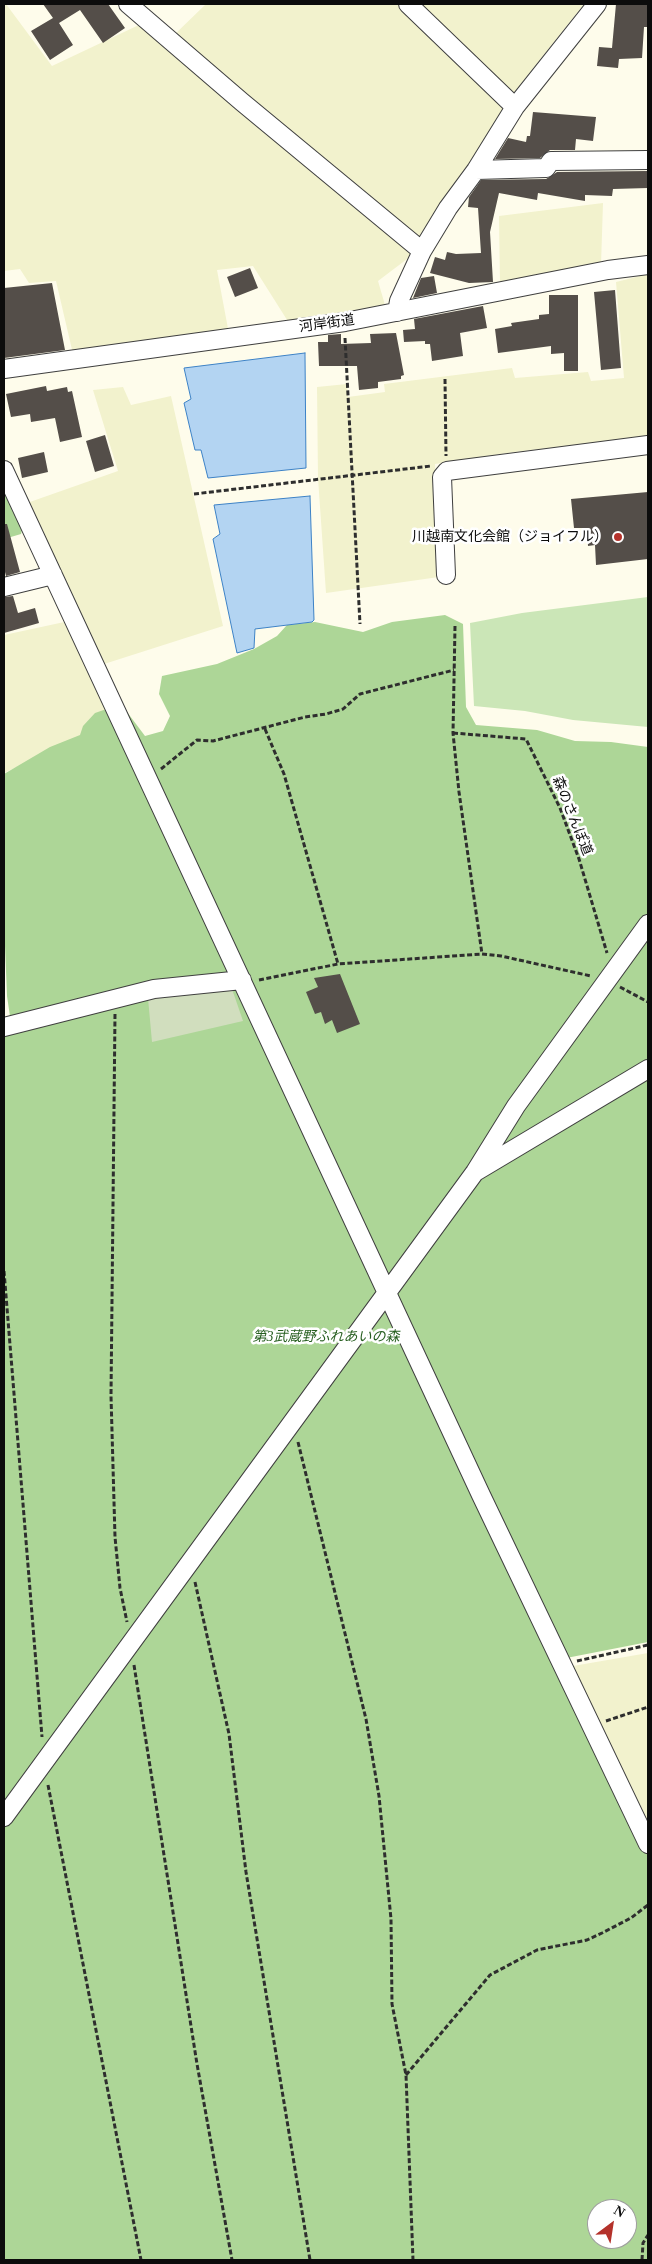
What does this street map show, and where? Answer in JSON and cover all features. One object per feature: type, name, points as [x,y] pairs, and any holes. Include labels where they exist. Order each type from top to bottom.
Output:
[{"type":"street","points":[[128,4],[422,252]]},
{"type":"street","points":[[408,4],[515,107]]},
{"type":"street","points":[[397,312],[399,301],[422,252],[448,208],[476,170],[515,107],[597,4]]},
{"type":"street","points":[[476,170],[546,168],[551,161],[648,160]]},
{"type":"street","name":"河岸街道","points":[[4,369],[345,322],[608,270],[648,265]]},
{"type":"street","points":[[446,574],[442,477],[447,468],[648,445]]},
{"type":"street","points":[[4,470],[243,981],[386,1293],[648,1844]]},
{"type":"street","points":[[4,587],[53,575]]},
{"type":"street","points":[[4,1817],[44,1765],[475,1172],[516,1106],[648,924]]},
{"type":"street","points":[[4,1027],[154,989],[243,981]]},
{"type":"street","points":[[475,1172],[648,1069]]},
{"type":"path","points":[[345,322],[351,476],[360,624]]},
{"type":"path","points":[[194,494],[351,476],[447,468],[445,379]]},
{"type":"path","points":[[455,626],[453,733],[459,792],[482,954]]},
{"type":"path","points":[[146,774],[163,768],[197,740],[213,741],[343,708],[360,694],[454,670]]},
{"type":"path","points":[[265,729],[284,774],[338,964]]},
{"type":"path","name":"森のさんぽ道","points":[[453,733],[526,739],[560,808],[576,850],[610,976]]},
{"type":"path","points":[[243,981],[338,964],[482,954],[610,976],[648,1002]]},
{"type":"path","points":[[115,998],[111,1396],[114,1500],[120,1588],[131,1645],[197,2064],[232,2260]]},
{"type":"path","points":[[4,1271],[44,1765],[141,2260]]},
{"type":"path","points":[[292,1424],[317,1515],[369,1738],[379,1796],[391,1919],[392,2004],[406,2075],[412,2260]]},
{"type":"path","points":[[190,1565],[197,1588],[228,1734],[246,1872],[310,2260]]},
{"type":"path","points":[[562,1664],[648,1645]]},
{"type":"path","points":[[591,1725],[648,1707]]},
{"type":"path","points":[[406,2075],[490,1975],[537,1950],[587,1940],[632,1918],[648,1905]]},
{"type":"path","points":[[642,2260],[643,2243],[648,2235]]},
{"type":"green space","points":[[4,4],[6,4],[52,66],[141,24],[413,251],[411,256],[378,281],[385,305],[289,323],[253,266],[217,270],[229,334],[73,354],[56,281],[29,283],[20,269],[4,271]]},
{"type":"green space","points":[[206,4],[397,4],[506,108],[421,245],[172,37]]},
{"type":"green space","points":[[416,4],[584,4],[512,95]]},
{"type":"green space","points":[[603,203],[601,265],[500,283],[499,216]]},
{"type":"green space","points":[[648,274],[648,437],[514,452],[435,464],[439,577],[326,593],[318,478],[317,387],[347,384],[348,397],[385,392],[384,384],[512,368],[515,378],[588,372],[591,381],[624,378],[616,282]]},
{"type":"green space","points":[[123,387],[131,405],[171,396],[223,626],[101,665],[27,503],[118,471],[93,390]]},
{"type":"green space","points":[[4,484],[23,526],[21,534],[4,539]]},
{"type":"green space","points":[[648,597],[648,727],[573,720],[525,711],[474,706],[470,623],[522,613]]},
{"type":"green space","name":"第3武蔵野ふれあいの森","points":[[445,615],[463,624],[466,707],[476,725],[537,730],[575,741],[611,742],[648,747],[648,1642],[556,1660],[648,1855],[648,2260],[4,2260],[4,1033],[12,1030],[7,996],[5,946],[4,774],[50,747],[80,735],[83,726],[95,713],[121,704],[145,736],[163,731],[170,716],[159,694],[162,676],[217,664],[254,649],[277,636],[287,625],[315,622],[363,632],[392,622]]},
{"type":"green space","points":[[69,621],[114,721],[4,773],[4,635]]},
{"type":"green space","points":[[231,986],[243,1021],[152,1042],[148,998]]},
{"type":"green space","points":[[648,1653],[648,1827],[573,1666]]},
{"type":"water","points":[[305,353],[306,468],[208,478],[201,450],[195,450],[184,403],[191,399],[184,368]]},
{"type":"water","points":[[310,496],[314,620],[312,622],[255,629],[254,648],[237,653],[213,539],[220,534],[214,505]]},
{"type":"building","points":[[43,4],[108,4],[125,28],[103,43],[80,10],[59,23],[73,45],[50,60],[31,31],[53,18]]},
{"type":"building","points":[[616,4],[648,4],[648,27],[644,27],[642,58],[619,59],[618,68],[597,66],[599,47],[612,48]]},
{"type":"building","points":[[533,112],[596,117],[593,141],[576,139],[575,150],[550,150],[540,158],[495,159],[508,138],[526,142],[527,136],[530,136]]},
{"type":"building","points":[[648,171],[648,188],[613,189],[612,196],[585,195],[585,201],[538,193],[537,200],[499,193],[490,232],[493,282],[469,283],[430,273],[435,257],[445,260],[447,252],[456,254],[481,253],[478,208],[468,207],[469,197],[481,180],[546,179],[557,172]]},
{"type":"building","points":[[250,268],[258,288],[235,297],[227,277]]},
{"type":"building","points":[[434,276],[437,293],[413,298],[421,278]]},
{"type":"building","points":[[52,283],[65,350],[4,358],[4,288]]},
{"type":"building","points":[[615,290],[621,368],[601,370],[594,292]]},
{"type":"building","points":[[549,295],[578,295],[578,371],[564,371],[564,353],[551,354],[551,346],[498,353],[495,329],[512,326],[511,323],[539,319],[539,315],[549,314]]},
{"type":"building","points":[[483,306],[487,328],[460,333],[463,356],[432,361],[430,344],[425,344],[425,341],[404,342],[403,330],[415,329],[414,319]]},
{"type":"building","points":[[396,333],[404,375],[401,376],[401,379],[378,382],[378,388],[359,390],[357,366],[319,366],[318,342],[328,342],[328,335],[341,334],[341,344],[371,343],[370,334]]},
{"type":"building","points":[[46,386],[47,391],[67,387],[68,392],[72,391],[82,437],[60,442],[55,418],[31,422],[30,414],[11,417],[6,394]]},
{"type":"building","points":[[105,435],[114,466],[95,472],[86,441]]},
{"type":"building","points":[[44,452],[48,472],[22,478],[18,458]]},
{"type":"building","name":"川越南文化会館（ジョイフル）","points":[[648,492],[648,559],[596,565],[595,545],[588,546],[587,528],[574,528],[571,499]]},
{"type":"building","points":[[4,524],[7,524],[20,572],[6,576],[4,568]]},
{"type":"building","points":[[13,596],[18,613],[35,608],[39,623],[4,633],[4,597]]},
{"type":"building","points":[[340,974],[360,1024],[337,1033],[332,1020],[325,1024],[321,1012],[315,1014],[306,992],[318,987],[314,978]]},
{"type":"place","name":"川越南文化会館（ジョイフル）","points":[[618,537]]}]
